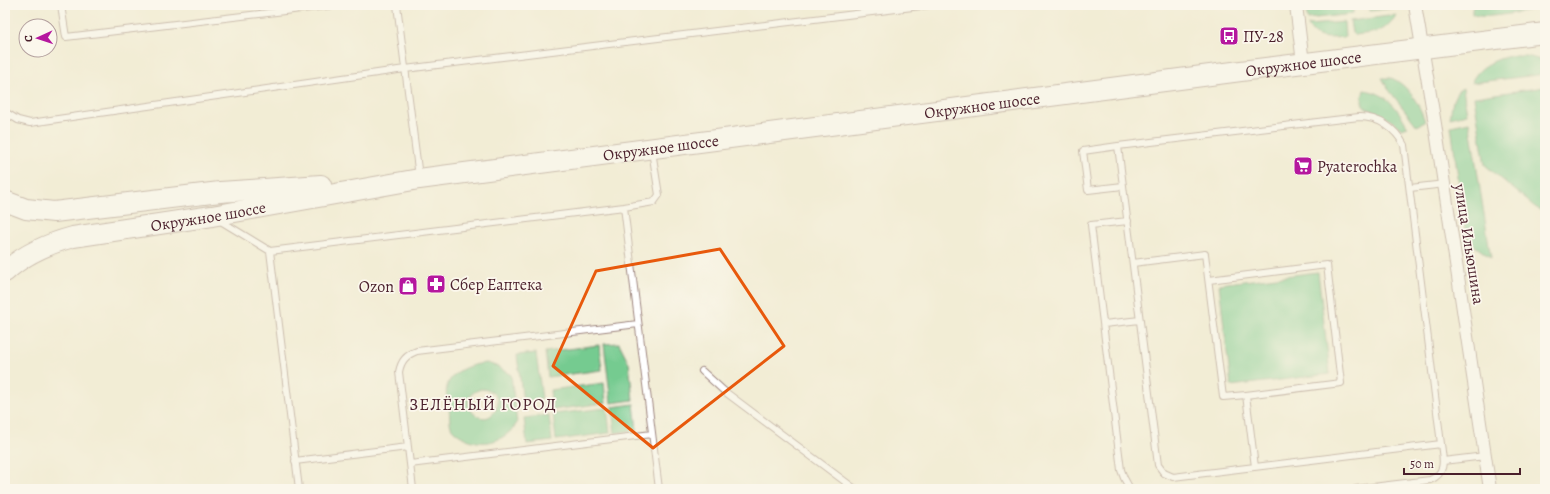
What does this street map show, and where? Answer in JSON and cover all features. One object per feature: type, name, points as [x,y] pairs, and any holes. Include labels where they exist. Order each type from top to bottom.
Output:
[{"type":"main road","name":"Окружное шоссе","points":[[5,272],[24,257],[58,241],[72,237],[212,216],[419,179],[1303,63],[1545,33]]},
{"type":"main road","name":"Окружное шоссе","points":[[5,201],[26,209],[54,212],[220,192],[419,179]]},
{"type":"street","points":[[1296,5],[1303,63]]},
{"type":"street","name":"улица Ильюшина","points":[[1415,5],[1421,48],[1436,124],[1490,489]]},
{"type":"lane","points":[[61,5],[66,37],[335,5]]},
{"type":"lane","points":[[397,5],[419,179]]},
{"type":"lane","points":[[5,112],[18,120],[30,123],[405,69],[880,8],[929,5]]},
{"type":"lane","points":[[1123,186],[1088,190],[1083,151],[1362,117],[1381,122],[1395,132],[1400,138],[1404,145],[1410,188],[1443,466],[1439,474],[1430,480],[1356,489]]},
{"type":"lane","points":[[1118,146],[1158,465],[1160,470],[1168,476],[1173,477],[1441,444]]},
{"type":"lane","points":[[212,216],[270,251],[624,208],[654,202],[659,196],[651,149]]},
{"type":"lane","points":[[1410,188],[1445,184]]},
{"type":"lane","points":[[624,208],[659,489]]},
{"type":"lane","points":[[1128,221],[1091,225],[1121,470],[1130,489]]},
{"type":"lane","points":[[270,251],[299,489]]},
{"type":"lane","points":[[1133,262],[1205,254],[1223,397],[1341,383],[1327,266],[1209,280]]},
{"type":"lane","points":[[1104,324],[1140,320]]},
{"type":"lane","points":[[413,489],[398,372],[404,359],[412,352],[638,324]]},
{"type":"lane","points":[[702,372],[855,489]]},
{"type":"lane","points":[[1246,395],[1255,467]]},
{"type":"lane","points":[[410,464],[652,434]]},
{"type":"lane","points":[[295,461],[408,447]]},
{"type":"lane","points":[[1443,461],[1485,456]]},
{"type":"highlighted area","points":[[720,249],[784,346],[653,448],[553,366],[596,271]]},
{"type":"green space","points":[[1306,5],[1353,5],[1353,14],[1307,19]]},
{"type":"green space","points":[[1369,5],[1402,5],[1402,7],[1370,11]]},
{"type":"green space","points":[[1475,5],[1545,5],[1545,7],[1496,16],[1478,16],[1472,14],[1472,9]]},
{"type":"green space","points":[[1397,15],[1387,26],[1379,31],[1355,35],[1352,33],[1350,21]]},
{"type":"green space","points":[[1344,22],[1345,37],[1329,38],[1319,36],[1314,34],[1308,25]]},
{"type":"green space","points":[[1510,56],[1527,56],[1544,61],[1545,74],[1471,83],[1482,68],[1492,62]]},
{"type":"green space","points":[[1382,78],[1391,78],[1403,85],[1417,103],[1425,122],[1417,126],[1389,90]]},
{"type":"green space","points":[[1545,87],[1545,213],[1535,207],[1485,165],[1474,97]]},
{"type":"green space","points":[[1463,88],[1467,114],[1450,118],[1455,97],[1459,90]]},
{"type":"green space","points":[[1364,90],[1379,94],[1391,102],[1408,127],[1401,129],[1386,117],[1365,107],[1362,101]]},
{"type":"green space","points":[[1469,122],[1491,258],[1475,246],[1466,236],[1451,126]]},
{"type":"green space","points":[[1318,272],[1330,374],[1231,386],[1219,284]]},
{"type":"green space","points":[[619,343],[629,363],[633,400],[611,403],[604,344]]},
{"type":"green space","points":[[599,345],[602,370],[548,377],[545,352]]},
{"type":"green space","points":[[536,353],[542,399],[523,402],[517,355]]},
{"type":"green space","points":[[487,363],[496,366],[511,375],[517,423],[512,430],[500,439],[485,442],[470,440],[460,435],[451,427],[446,392],[449,381],[457,372]],"holes":[[[481,389],[485,389],[495,395],[498,405],[491,416],[484,418],[472,412],[469,406],[469,400],[472,394]]]},
{"type":"green space","points":[[604,383],[606,403],[552,410],[550,390]]},
{"type":"green space","points":[[634,404],[637,430],[615,433],[612,407]]},
{"type":"green space","points":[[607,408],[610,433],[556,440],[553,414]]},
{"type":"green space","points":[[549,415],[552,441],[527,444],[524,418]]},
{"type":"place","name":"ПУ-28","points":[[1229,36]]},
{"type":"place","name":"Pyaterochka","points":[[1303,166]]},
{"type":"place","name":"Сбер Еаптека","points":[[436,284]]},
{"type":"place","name":"Ozon","points":[[408,286]]},
{"type":"district","name":"ЗЕЛЁНЫЙ ГОРОД","points":[[483,404]]}]
